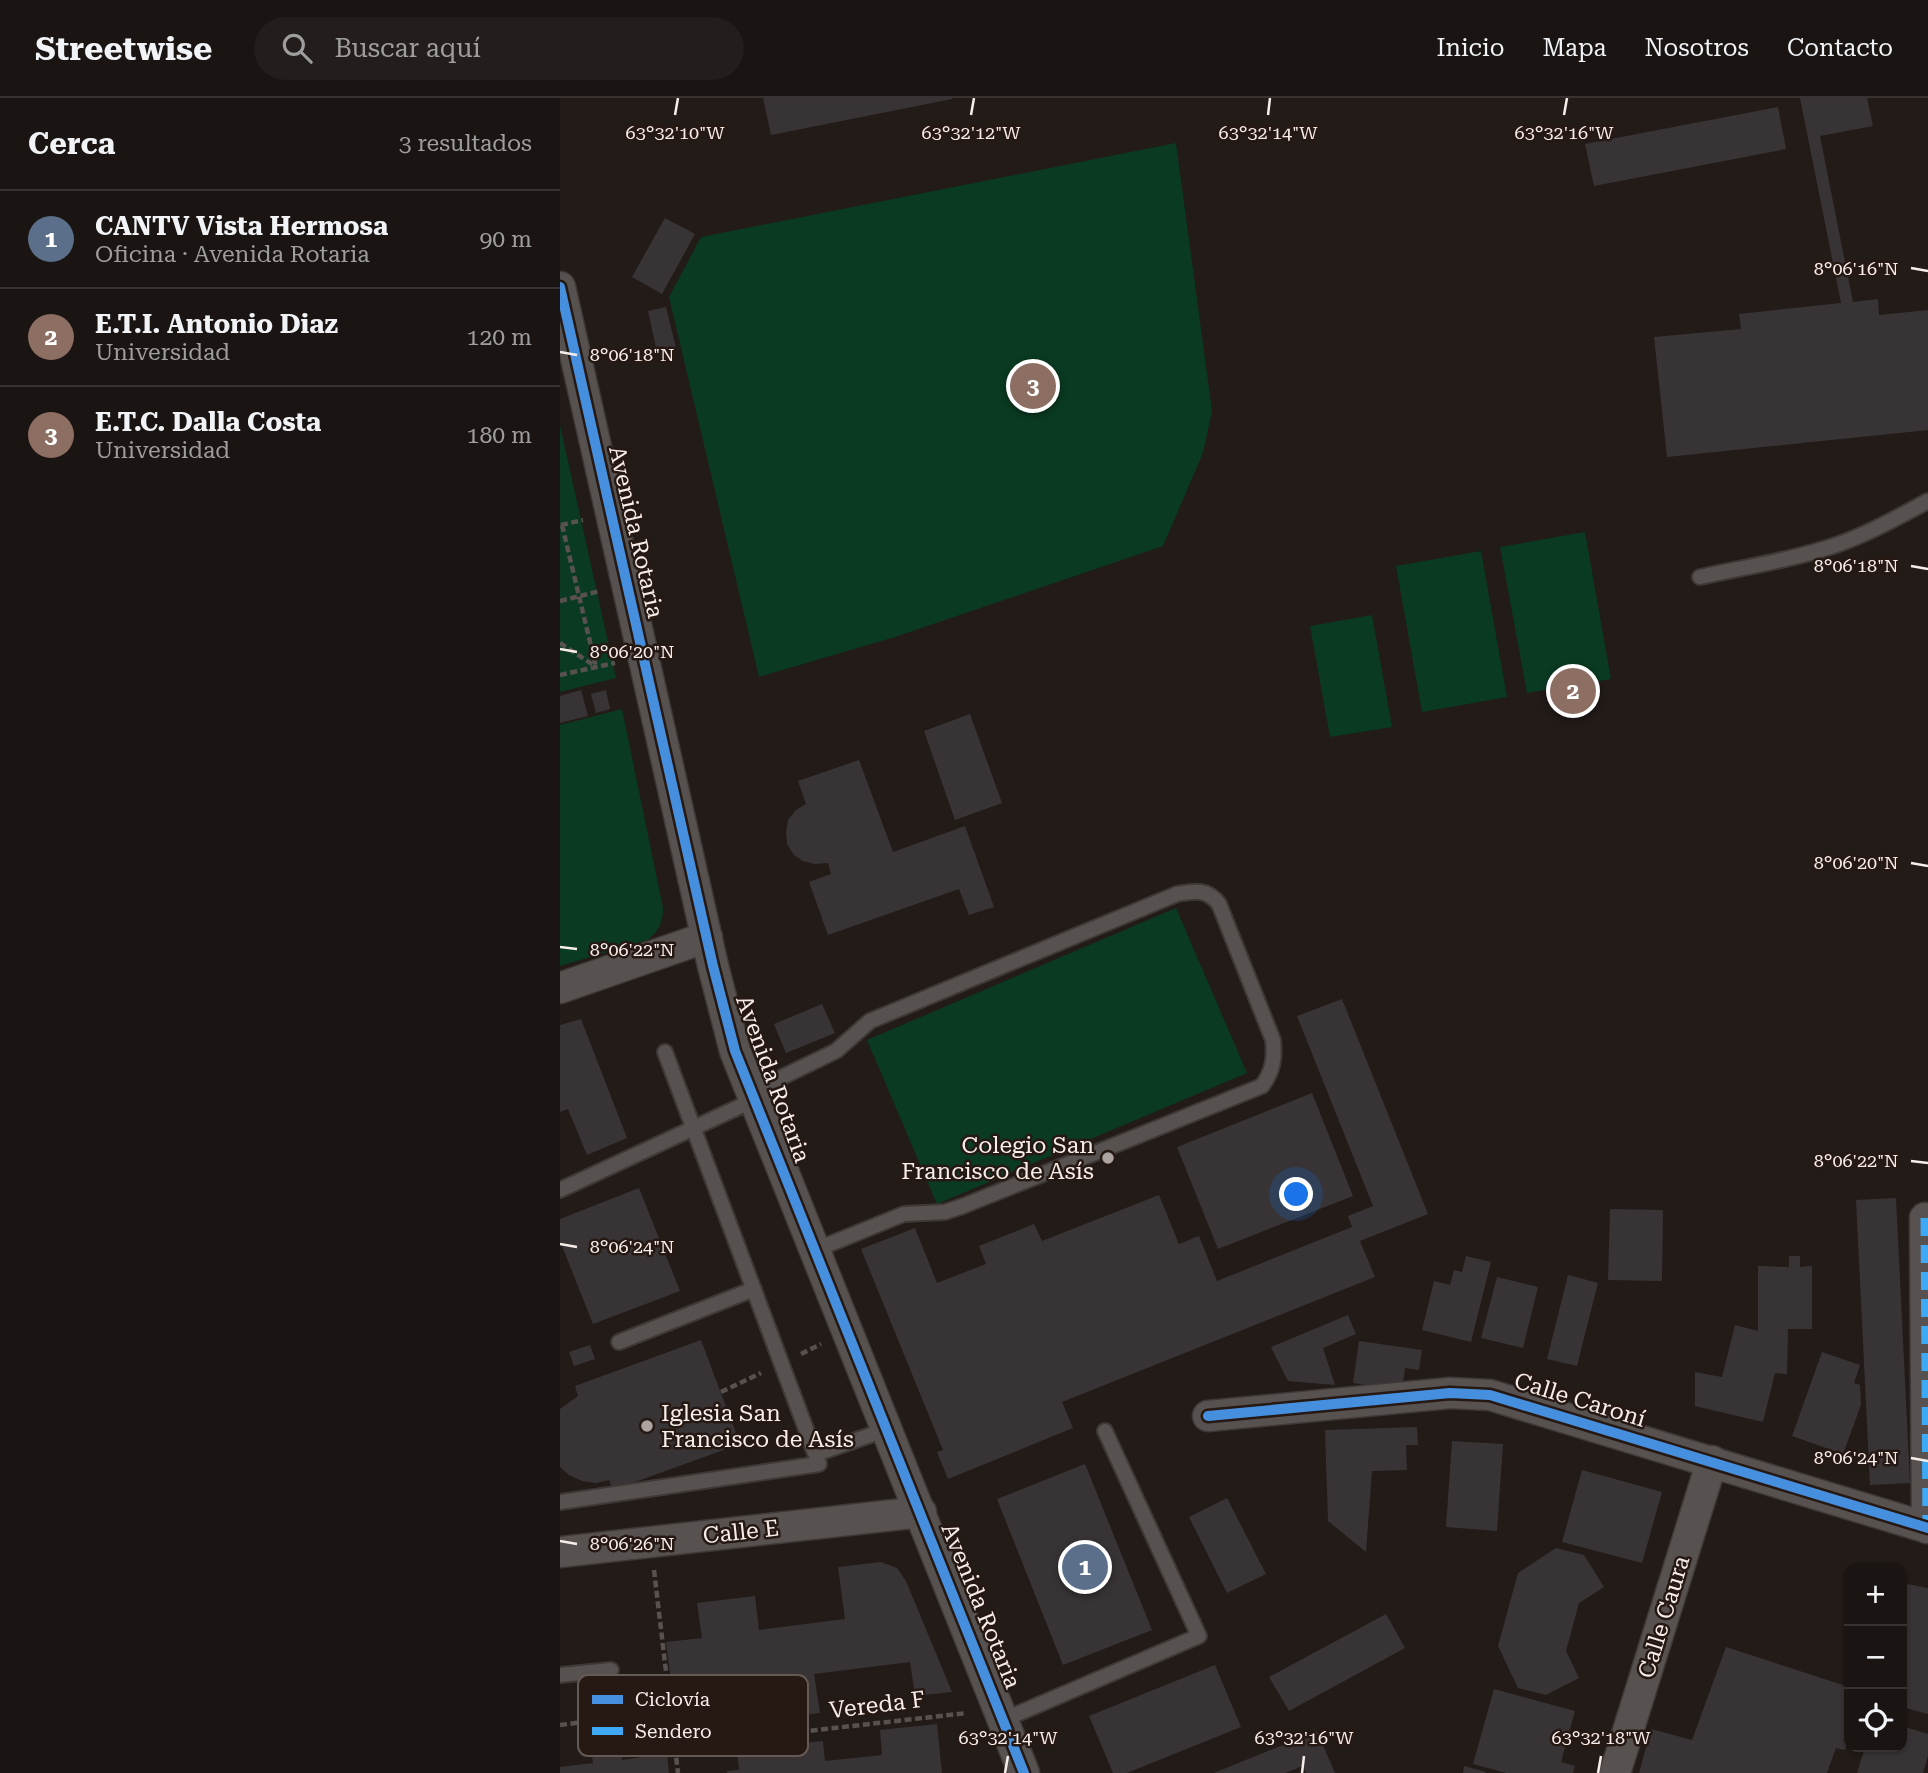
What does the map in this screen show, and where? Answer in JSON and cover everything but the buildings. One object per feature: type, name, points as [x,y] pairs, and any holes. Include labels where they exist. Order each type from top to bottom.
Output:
[{"type":"street","name":"Avenida Rotaria","points":[[560,288],[726,1021],[752,1096],[1024,1773]]},
{"type":"street","points":[[560,988],[707,937]]},
{"type":"street","points":[[1925,1218],[1928,1528]]},
{"type":"street","name":"Calle Caroní","points":[[1208,1416],[1450,1393],[1490,1395],[1928,1528]]},
{"type":"street","name":"Calle Caura","points":[[1615,1773],[1712,1461]]},
{"type":"street","name":"Calle E","points":[[560,1552],[921,1512]]},
{"type":"lane","points":[[1700,577],[1835,545],[1874,530],[1928,501]]},
{"type":"lane","points":[[560,1190],[693,1128],[836,1051],[870,1021],[1177,894],[1205,892],[1212,895],[1219,904],[1273,1040],[1273,1066],[1262,1086],[963,1206],[945,1212],[904,1214],[815,1250]]},
{"type":"lane","points":[[560,1502],[819,1464],[665,1052]]},
{"type":"lane","points":[[620,1342],[754,1289]]},
{"type":"lane","points":[[816,1454],[888,1429]]},
{"type":"lane","points":[[1001,1714],[1199,1636],[1105,1431]]},
{"type":"lane","points":[[560,1675],[611,1670]]},
{"type":"path","points":[[560,528],[562,525],[596,667]]},
{"type":"path","points":[[560,601],[627,585]]},
{"type":"path","points":[[560,643],[596,667]]},
{"type":"path","points":[[560,675],[643,656]]},
{"type":"path","points":[[650,1542],[667,1675]]},
{"type":"path","points":[[560,1725],[578,1723]]},
{"type":"green space","points":[[1176,143],[1212,411],[1203,453],[1163,546],[895,637],[759,677],[669,297],[701,237]]},
{"type":"green space","points":[[560,425],[616,678],[560,692]]},
{"type":"green space","points":[[1585,532],[1611,679],[1527,693],[1500,547]]},
{"type":"green space","points":[[1481,551],[1507,697],[1422,712],[1396,566]]},
{"type":"green space","points":[[1372,615],[1392,727],[1330,737],[1310,626]]},
{"type":"green space","points":[[622,709],[663,908],[662,918],[658,929],[648,940],[560,966],[560,725]]},
{"type":"green space","points":[[1176,908],[1247,1073],[937,1204],[867,1040]]},
{"type":"marked path","points":[[1925,1218],[1927,1528]]},
{"type":"cycle path","points":[[560,287],[713,966],[735,1051],[1024,1773]]},
{"type":"cycle path","points":[[1208,1416],[1450,1393],[1490,1395],[1928,1528]]},
{"type":"place","name":"E.T.C. Dalla Costa","points":[[1033,386]]},
{"type":"place","name":"E.T.I. Antonio Diaz","points":[[1573,691]]},
{"type":"place","name":"Colegio San Francisco de Asís","points":[[1108,1158]]},
{"type":"place","name":"Iglesia San Francisco de Asís","points":[[647,1426]]},
{"type":"place","name":"CANTV Vista Hermosa","points":[[1085,1567]]}]
